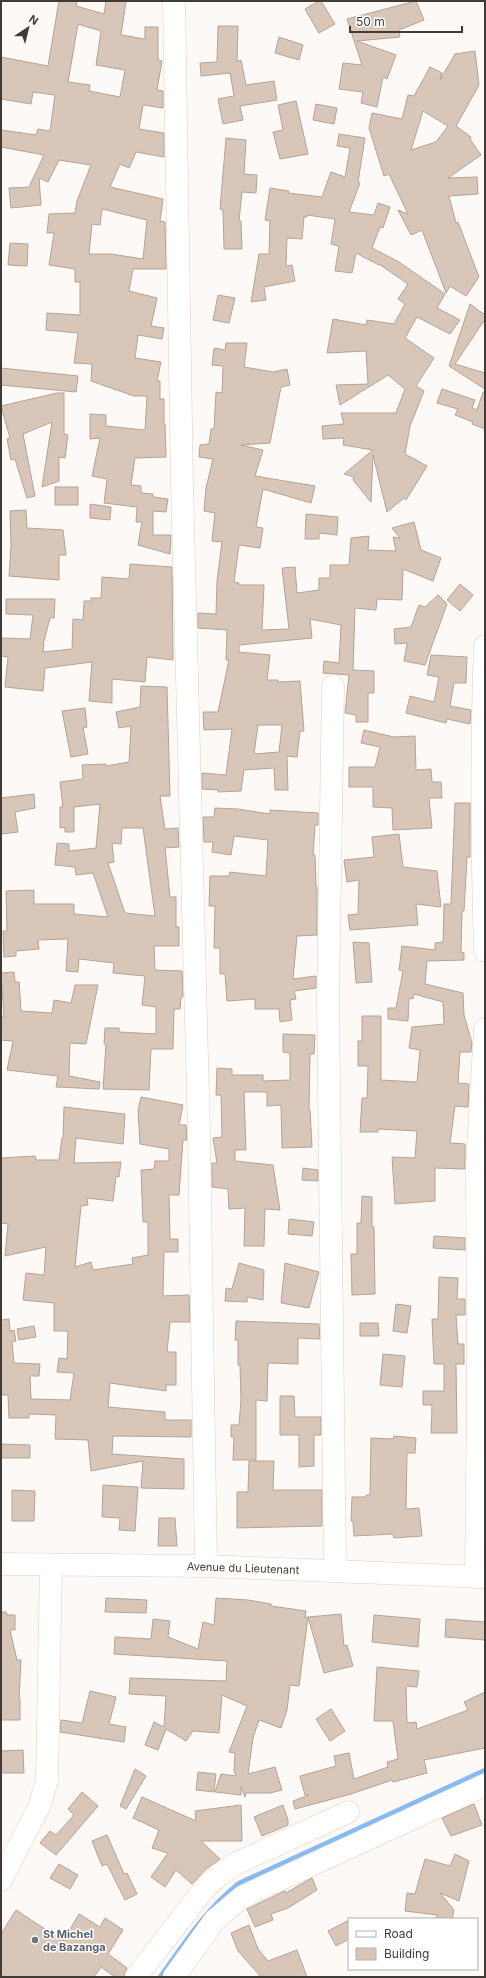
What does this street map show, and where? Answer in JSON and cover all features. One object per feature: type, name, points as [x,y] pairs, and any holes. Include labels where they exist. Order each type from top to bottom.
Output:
[{"type":"street","points":[[174,1],[182,485],[199,1135],[206,1566]]},
{"type":"street","points":[[485,646],[482,720],[485,951]]},
{"type":"street","points":[[334,686],[328,1002],[335,1570]]},
{"type":"street","points":[[480,1577],[477,1167],[485,1029]]},
{"type":"street","name":"Avenue du Lieutenant","points":[[1,1564],[206,1566],[480,1577]]},
{"type":"street","points":[[1,1880],[40,1807],[47,1781],[51,1565]]},
{"type":"street","points":[[161,1943],[180,1969],[215,1920],[242,1896],[485,1785]]},
{"type":"street","points":[[136,1977],[204,1889],[229,1868],[348,1812]]},
{"type":"building","points":[[59,1],[77,1],[76,6],[104,14],[106,1],[126,1],[121,35],[145,39],[145,27],[158,27],[158,60],[162,61],[157,90],[163,91],[163,108],[143,105],[139,129],[164,133],[164,157],[136,152],[129,168],[120,164],[110,187],[163,199],[160,221],[165,222],[166,269],[133,269],[129,291],[157,298],[151,326],[164,328],[162,339],[138,335],[135,358],[161,362],[157,381],[160,381],[160,399],[164,399],[166,457],[135,458],[131,485],[141,486],[141,493],[153,494],[153,497],[168,499],[166,512],[153,511],[153,535],[171,535],[170,554],[138,545],[142,522],[136,522],[137,507],[104,503],[107,479],[92,476],[100,438],[90,439],[90,414],[106,415],[106,426],[145,430],[147,396],[134,396],[91,381],[92,364],[74,363],[78,333],[46,330],[47,313],[80,315],[80,282],[75,282],[75,269],[49,265],[54,233],[47,233],[49,214],[75,213],[77,201],[91,165],[59,160],[48,182],[39,178],[41,205],[11,208],[9,188],[29,187],[44,155],[1,147],[1,130],[36,135],[38,129],[50,131],[55,95],[33,92],[31,104],[1,99],[1,57],[48,66]],"holes":[[[78,24],[101,31],[96,65],[125,70],[120,97],[89,91],[90,85],[68,82]],[[102,209],[147,220],[143,259],[111,254],[89,254],[92,224],[100,225]]]},
{"type":"building","points":[[321,1],[335,24],[319,33],[305,9]]},
{"type":"building","points":[[416,1],[424,20],[399,30],[400,37],[357,41],[396,55],[387,79],[383,77],[377,107],[361,103],[363,92],[339,89],[343,63],[362,65],[347,19]]},
{"type":"building","points":[[218,26],[238,26],[237,61],[241,60],[246,85],[274,81],[277,100],[240,106],[243,120],[223,124],[218,99],[234,96],[230,73],[201,76],[200,63],[217,62]]},
{"type":"building","points":[[279,37],[303,45],[299,60],[275,53]]},
{"type":"building","points":[[475,51],[479,85],[456,126],[471,137],[470,139],[481,155],[448,178],[477,177],[478,194],[449,196],[456,223],[458,222],[479,277],[466,296],[450,286],[446,293],[422,230],[411,235],[398,210],[408,214],[389,174],[384,176],[369,128],[372,113],[402,119],[408,95],[414,96],[430,67],[442,73],[440,80],[455,54]],"holes":[[[423,111],[448,126],[436,142],[411,150]]]},
{"type":"building","points":[[296,101],[308,154],[280,159],[273,132],[283,130],[278,105]]},
{"type":"building","points":[[316,104],[337,108],[334,124],[313,120]]},
{"type":"building","points":[[339,134],[365,138],[358,182],[360,183],[349,212],[374,215],[378,203],[390,207],[383,228],[380,227],[372,248],[399,262],[445,294],[437,308],[460,320],[450,334],[417,317],[405,338],[434,358],[416,386],[424,391],[410,426],[405,454],[427,466],[406,500],[404,498],[387,512],[373,455],[371,502],[353,480],[354,477],[344,474],[373,450],[343,445],[344,438],[323,439],[322,426],[344,424],[341,413],[396,413],[405,389],[388,375],[340,405],[336,385],[368,384],[366,351],[327,353],[333,319],[366,325],[367,320],[394,324],[405,304],[398,299],[408,284],[379,264],[356,253],[352,273],[335,271],[339,246],[331,244],[335,219],[307,215],[307,217],[304,217],[302,239],[287,238],[286,266],[292,265],[295,281],[264,287],[266,300],[251,302],[259,254],[269,254],[270,221],[265,220],[270,188],[289,191],[288,193],[322,197],[331,172],[345,177],[350,148],[337,146]]},
{"type":"building","points":[[226,138],[246,140],[244,174],[257,175],[256,193],[242,192],[239,221],[241,221],[242,249],[224,249],[223,210],[220,209]]},
{"type":"building","points":[[10,243],[28,244],[27,266],[8,265]]},
{"type":"building","points":[[218,295],[235,298],[229,323],[213,320]]},
{"type":"building","points":[[470,304],[485,315],[485,319],[455,364],[485,373],[485,389],[449,366]]},
{"type":"building","points":[[226,343],[247,343],[244,367],[273,372],[287,369],[290,385],[281,387],[270,443],[241,445],[263,450],[255,476],[315,486],[311,503],[263,489],[256,527],[263,528],[260,548],[239,545],[234,582],[239,583],[239,585],[264,585],[262,630],[289,629],[282,568],[295,567],[297,593],[319,590],[319,578],[330,578],[330,565],[349,565],[351,538],[369,536],[368,550],[396,551],[393,537],[400,538],[392,528],[414,522],[421,550],[441,558],[433,581],[403,569],[402,600],[377,599],[376,610],[355,608],[353,670],[374,671],[374,693],[368,693],[368,722],[356,722],[356,715],[345,713],[349,675],[323,673],[324,661],[339,663],[341,625],[310,619],[312,638],[239,645],[239,652],[270,655],[267,680],[278,680],[278,682],[300,681],[304,731],[300,731],[297,757],[287,756],[288,790],[275,790],[274,768],[244,770],[241,791],[218,792],[218,790],[202,789],[202,773],[226,775],[232,729],[204,730],[203,712],[218,712],[229,660],[226,660],[227,630],[198,628],[198,613],[216,614],[217,581],[222,542],[212,541],[215,513],[204,511],[206,488],[213,459],[199,457],[200,445],[209,444],[211,429],[214,429],[216,392],[222,393],[223,366],[212,365],[214,348],[225,350]],"holes":[[[258,725],[282,725],[279,752],[254,754]]]},
{"type":"building","points":[[1,368],[78,376],[76,392],[1,385]]},
{"type":"building","points":[[442,389],[475,400],[472,408],[477,410],[483,392],[485,392],[485,429],[472,424],[473,422],[455,415],[458,409],[437,403]]},
{"type":"building","points":[[57,393],[64,393],[64,434],[68,435],[65,458],[59,457],[59,481],[42,487],[52,422],[23,434],[35,496],[27,498],[15,459],[11,460],[7,439],[10,438],[1,406]]},
{"type":"building","points":[[55,487],[78,487],[78,505],[55,505]]},
{"type":"building","points":[[90,504],[111,507],[110,520],[90,518]]},
{"type":"building","points":[[26,510],[27,528],[63,530],[66,555],[59,555],[59,580],[9,576],[11,546],[10,511]]},
{"type":"building","points":[[306,514],[338,517],[337,535],[319,533],[319,539],[305,539]]},
{"type":"building","points":[[130,564],[172,567],[173,660],[147,657],[145,682],[112,679],[112,703],[89,701],[92,662],[45,668],[43,691],[5,687],[8,657],[1,656],[1,638],[30,639],[33,615],[6,614],[6,599],[55,599],[54,618],[50,618],[43,645],[43,652],[72,649],[73,619],[83,620],[84,601],[91,601],[91,598],[101,598],[102,577],[129,579]]},
{"type":"building","points":[[460,584],[473,595],[460,611],[447,600]]},
{"type":"building","points":[[438,595],[447,604],[425,665],[404,661],[407,643],[395,644],[394,629],[411,627],[419,605],[425,607]]},
{"type":"building","points":[[431,655],[467,657],[466,683],[454,683],[450,706],[471,710],[470,724],[447,719],[446,723],[406,713],[410,696],[434,702],[439,677],[427,675]]},
{"type":"building","points":[[141,686],[167,687],[170,796],[160,796],[165,829],[178,828],[179,847],[165,848],[170,897],[176,897],[176,927],[179,927],[179,946],[154,946],[155,970],[182,971],[183,997],[181,997],[180,1009],[174,1009],[173,1049],[151,1049],[149,1090],[103,1089],[106,1044],[104,1044],[105,1028],[119,1028],[119,1032],[156,1034],[156,1007],[142,1005],[145,976],[113,973],[114,963],[79,959],[78,972],[66,971],[68,939],[38,940],[39,949],[16,951],[16,956],[4,957],[3,931],[7,931],[6,891],[34,890],[34,904],[74,904],[74,914],[108,917],[93,873],[76,875],[75,867],[55,865],[57,843],[69,844],[69,851],[96,848],[100,804],[74,807],[74,832],[65,832],[65,827],[60,828],[60,807],[63,807],[60,782],[83,779],[82,765],[106,764],[106,766],[129,762],[131,726],[119,728],[116,712],[140,707]],"holes":[[[122,828],[143,828],[155,916],[125,913],[108,863],[114,862],[112,843],[121,844]]]},
{"type":"building","points":[[85,708],[87,727],[83,728],[88,754],[71,757],[62,711]]},
{"type":"building","points":[[364,730],[394,737],[415,736],[416,770],[431,769],[432,782],[441,782],[442,798],[429,798],[432,828],[393,830],[392,808],[373,807],[373,787],[349,787],[349,767],[375,767],[380,747],[361,743]]},
{"type":"building","points":[[34,794],[35,808],[15,812],[18,832],[1,834],[1,798]]},
{"type":"building","points":[[455,803],[470,803],[470,857],[467,857],[464,911],[462,911],[461,952],[464,953],[464,960],[427,961],[425,984],[463,993],[464,1015],[472,1043],[471,1052],[460,1052],[458,1083],[469,1084],[468,1107],[455,1106],[450,1143],[465,1144],[465,1169],[435,1168],[435,1201],[395,1204],[392,1157],[415,1158],[417,1131],[378,1129],[378,1132],[360,1132],[362,1098],[367,1098],[368,1066],[358,1066],[358,1041],[362,1041],[362,1016],[381,1016],[381,1080],[417,1082],[420,1050],[409,1048],[412,1027],[444,1024],[443,1002],[414,994],[413,999],[409,998],[408,1021],[388,1019],[388,1008],[396,1008],[403,971],[399,970],[402,946],[435,950],[435,943],[443,942],[444,904],[451,904]]},
{"type":"building","points":[[215,808],[238,809],[270,814],[270,810],[318,813],[318,825],[315,825],[313,855],[315,855],[317,887],[317,935],[297,936],[293,979],[316,976],[316,988],[294,991],[296,999],[290,1000],[292,1020],[280,1022],[279,1009],[255,1009],[255,999],[227,1001],[225,974],[220,974],[220,948],[214,948],[215,906],[209,906],[210,876],[229,876],[230,872],[266,876],[268,840],[234,836],[231,855],[212,852],[213,842],[204,842],[203,817],[214,817]]},
{"type":"building","points":[[399,834],[403,867],[437,871],[441,907],[416,904],[418,925],[350,930],[348,915],[358,914],[359,880],[347,882],[344,860],[374,857],[372,837]]},
{"type":"building","points":[[353,942],[369,943],[372,982],[356,983]]},
{"type":"building","points":[[14,972],[15,982],[19,982],[21,1011],[52,1013],[54,1000],[71,1003],[75,985],[98,985],[86,1044],[70,1043],[69,1076],[100,1082],[99,1089],[56,1087],[58,1076],[7,1070],[13,1041],[1,1040],[1,1017],[4,1017],[1,973]]},
{"type":"building","points":[[283,1034],[315,1035],[314,1054],[310,1054],[309,1110],[312,1147],[282,1148],[281,1105],[267,1106],[267,1092],[244,1092],[246,1150],[235,1150],[235,1161],[273,1165],[280,1210],[265,1209],[264,1246],[244,1246],[245,1208],[229,1209],[228,1189],[212,1187],[212,1163],[217,1163],[213,1138],[222,1137],[221,1095],[216,1095],[217,1068],[232,1069],[232,1075],[263,1075],[263,1081],[290,1080],[290,1053],[283,1052]]},
{"type":"building","points":[[141,1097],[183,1105],[179,1125],[186,1125],[187,1140],[183,1140],[179,1195],[169,1195],[170,1239],[178,1239],[178,1252],[164,1252],[163,1296],[189,1295],[190,1322],[170,1322],[167,1352],[176,1352],[176,1385],[166,1385],[166,1391],[110,1383],[108,1407],[165,1412],[165,1420],[191,1420],[191,1437],[113,1436],[112,1454],[184,1459],[184,1489],[141,1488],[143,1461],[91,1471],[88,1440],[55,1439],[56,1415],[29,1414],[29,1418],[9,1418],[8,1395],[1,1395],[1,1320],[9,1319],[10,1331],[14,1330],[16,1341],[12,1342],[14,1363],[40,1364],[39,1376],[30,1376],[31,1399],[70,1400],[74,1373],[57,1372],[59,1358],[67,1359],[68,1331],[54,1331],[54,1303],[23,1300],[26,1273],[44,1275],[46,1247],[5,1256],[8,1224],[1,1223],[1,1158],[35,1156],[36,1160],[59,1160],[63,1138],[64,1107],[125,1114],[123,1144],[76,1138],[74,1163],[121,1162],[119,1177],[116,1176],[113,1201],[87,1198],[88,1205],[81,1206],[75,1267],[91,1262],[93,1270],[133,1264],[132,1258],[148,1255],[148,1222],[143,1222],[141,1170],[154,1169],[155,1161],[169,1161],[169,1149],[140,1144],[138,1110]]},
{"type":"building","points":[[303,1168],[318,1170],[318,1181],[302,1180]]},
{"type":"building","points":[[362,1196],[372,1197],[375,1294],[352,1295],[351,1254],[357,1254],[357,1223],[361,1223]]},
{"type":"building","points":[[289,1219],[314,1222],[312,1236],[288,1234]]},
{"type":"building","points":[[434,1236],[465,1238],[465,1250],[433,1248]]},
{"type":"building","points":[[239,1263],[264,1270],[263,1300],[247,1297],[247,1302],[225,1301],[226,1288],[232,1289]]},
{"type":"building","points":[[285,1263],[319,1272],[309,1308],[281,1303]]},
{"type":"building","points":[[439,1277],[458,1278],[457,1299],[465,1299],[465,1315],[456,1315],[458,1344],[464,1344],[464,1364],[456,1364],[457,1433],[431,1433],[432,1405],[423,1405],[423,1391],[444,1391],[444,1364],[434,1364],[432,1319],[438,1319]]},
{"type":"building","points":[[396,1304],[411,1306],[407,1333],[393,1331]]},
{"type":"building","points":[[236,1321],[319,1324],[320,1339],[298,1338],[298,1364],[268,1363],[267,1401],[256,1400],[256,1460],[233,1460],[234,1437],[231,1437],[231,1425],[239,1425],[241,1400],[240,1365],[238,1365],[238,1340],[235,1340]]},
{"type":"building","points":[[360,1323],[378,1323],[379,1336],[360,1336]]},
{"type":"building","points":[[34,1326],[36,1337],[19,1340],[17,1329]]},
{"type":"building","points":[[383,1354],[405,1356],[402,1387],[380,1385]]},
{"type":"building","points":[[280,1396],[294,1396],[295,1417],[321,1417],[321,1435],[314,1435],[314,1466],[299,1467],[299,1435],[280,1435]]},
{"type":"building","points":[[394,1436],[416,1438],[415,1453],[407,1453],[406,1509],[419,1508],[422,1536],[394,1538],[393,1534],[354,1536],[353,1521],[351,1521],[352,1497],[366,1497],[366,1495],[370,1495],[371,1438],[393,1439]]},
{"type":"building","points":[[1,1444],[30,1445],[30,1458],[1,1458]]},
{"type":"building","points":[[249,1461],[274,1461],[273,1490],[322,1490],[322,1526],[237,1528],[237,1492],[248,1492]]},
{"type":"building","points":[[103,1485],[138,1487],[135,1531],[119,1530],[120,1518],[102,1517]]},
{"type":"building","points":[[12,1490],[35,1491],[34,1521],[12,1521]]},
{"type":"building","points":[[159,1518],[175,1518],[177,1546],[158,1546]]},
{"type":"building","points":[[106,1598],[147,1600],[146,1613],[105,1612]]},
{"type":"building","points":[[216,1598],[248,1600],[271,1604],[271,1606],[306,1611],[305,1618],[308,1617],[299,1686],[290,1685],[287,1710],[281,1728],[259,1720],[253,1738],[248,1774],[275,1767],[282,1790],[270,1793],[246,1793],[245,1797],[241,1787],[241,1795],[215,1792],[221,1774],[236,1776],[234,1771],[235,1753],[229,1752],[247,1706],[222,1695],[219,1733],[193,1731],[186,1741],[166,1729],[158,1750],[145,1745],[154,1722],[164,1727],[166,1696],[129,1694],[130,1678],[226,1681],[227,1661],[114,1654],[115,1637],[151,1639],[153,1619],[170,1621],[168,1637],[198,1649],[203,1622],[214,1625]]},
{"type":"building","points":[[1,1612],[6,1612],[7,1615],[15,1615],[15,1630],[10,1630],[17,1660],[21,1660],[19,1699],[20,1720],[1,1720]]},
{"type":"building","points":[[341,1614],[344,1646],[347,1645],[353,1666],[324,1673],[308,1617]]},
{"type":"building","points":[[374,1615],[420,1619],[418,1647],[372,1642]]},
{"type":"building","points":[[446,1619],[485,1622],[485,1640],[445,1637]]},
{"type":"building","points":[[377,1667],[419,1671],[417,1687],[406,1686],[407,1723],[416,1722],[417,1729],[468,1710],[464,1702],[485,1692],[485,1748],[424,1760],[427,1773],[393,1782],[392,1780],[351,1794],[295,1809],[293,1801],[309,1795],[305,1795],[300,1776],[336,1766],[334,1756],[349,1753],[354,1779],[388,1767],[387,1762],[398,1759],[393,1721],[374,1721]]},
{"type":"building","points":[[90,1691],[116,1697],[109,1724],[126,1727],[124,1742],[60,1732],[61,1720],[82,1723]]},
{"type":"building","points":[[331,1709],[345,1731],[330,1741],[316,1719]]},
{"type":"building","points":[[23,1750],[24,1773],[1,1773],[1,1751]]},
{"type":"building","points":[[135,1769],[146,1776],[126,1809],[120,1806]]},
{"type":"building","points":[[198,1772],[216,1774],[214,1792],[196,1790]]},
{"type":"building","points":[[82,1792],[98,1806],[56,1855],[40,1843],[50,1831],[56,1835],[74,1815],[68,1809]]},
{"type":"building","points":[[142,1797],[196,1821],[195,1811],[241,1805],[242,1841],[201,1841],[220,1859],[206,1869],[192,1884],[176,1870],[165,1887],[151,1877],[168,1853],[152,1848],[159,1830],[133,1818]]},
{"type":"building","points":[[474,1804],[482,1825],[451,1836],[442,1818]]},
{"type":"building","points":[[283,1805],[288,1820],[288,1825],[262,1836],[254,1817]]},
{"type":"building","points":[[107,1835],[124,1874],[127,1873],[137,1894],[125,1900],[107,1864],[102,1866],[92,1841]]},
{"type":"building","points":[[455,1854],[469,1861],[459,1901],[440,1893],[454,1910],[452,1918],[436,1918],[437,1915],[405,1911],[407,1893],[415,1894],[425,1859],[450,1866]]},
{"type":"building","points":[[59,1864],[78,1875],[70,1889],[50,1878]]},
{"type":"building","points":[[312,1878],[317,1890],[288,1908],[271,1914],[273,1920],[255,1927],[247,1909],[285,1891],[286,1893]]},
{"type":"building","points":[[16,1910],[63,1941],[79,1914],[100,1927],[105,1918],[123,1930],[108,1954],[127,1968],[124,1977],[115,1977],[101,1967],[94,1977],[6,1977],[1,1974],[1,1934]]},
{"type":"building","points":[[348,1921],[348,1940],[336,1946],[328,1931]]},
{"type":"building","points":[[249,1925],[258,1949],[268,1961],[297,1950],[307,1977],[261,1977],[238,1951],[231,1933]]},
{"type":"waterway","points":[[160,1977],[206,1915],[239,1883],[485,1770]]},
{"type":"place","name":"St Michel de Bazanga","points":[[35,1940]]}]
